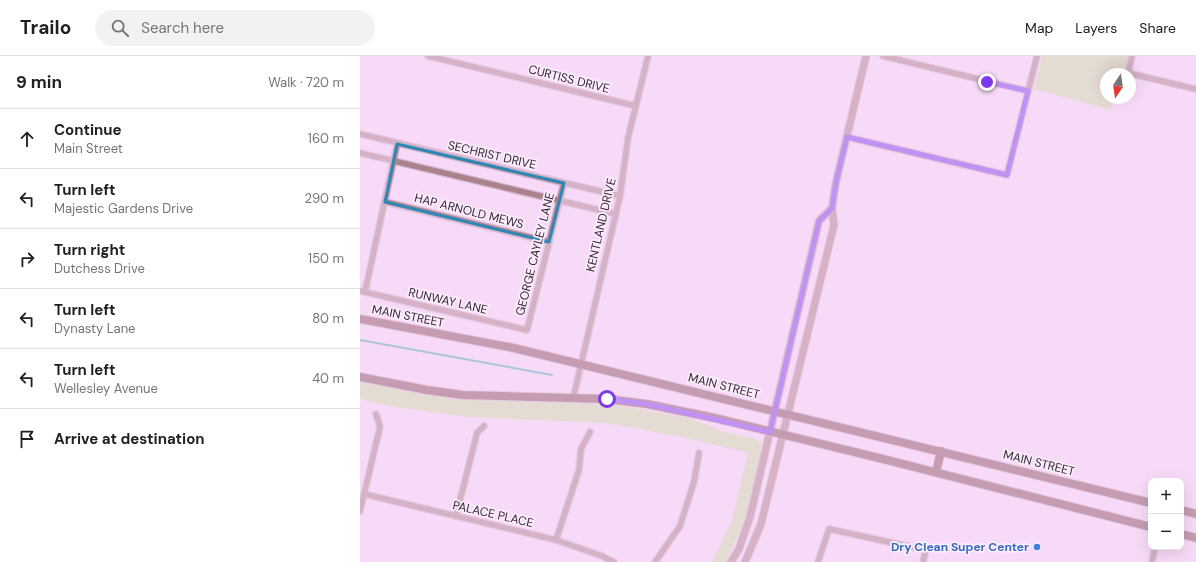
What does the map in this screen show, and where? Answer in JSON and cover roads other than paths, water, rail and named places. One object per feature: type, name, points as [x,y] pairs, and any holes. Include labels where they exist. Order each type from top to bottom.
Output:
[{"type":"main road","name":"MAIN STREET","points":[[360,318],[514,348],[1148,502]]},
{"type":"main road","points":[[360,377],[427,390],[463,395],[607,399],[647,404],[936,472],[1148,526]]},
{"type":"main road","points":[[936,472],[941,451]]},
{"type":"main road","points":[[1184,511],[1196,514]]},
{"type":"main road","points":[[1184,535],[1196,538]]},
{"type":"street","name":"CURTISS DRIVE","points":[[428,56],[636,106]]},
{"type":"street","name":"KENTLAND DRIVE","points":[[573,399],[620,196],[627,142],[648,56]]},
{"type":"street","points":[[745,562],[761,524],[834,225],[832,208],[836,182],[866,56]]},
{"type":"street","points":[[883,56],[1028,91]]},
{"type":"street","points":[[847,137],[1007,175],[1037,56]]},
{"type":"street","points":[[1132,56],[1128,73],[1196,90]]},
{"type":"street","name":"SECHRIST DRIVE","points":[[360,134],[620,196]]},
{"type":"street","points":[[362,291],[385,202],[397,144]]},
{"type":"street","points":[[360,153],[616,214]]},
{"type":"street","name":"GEORGE CAYLEY LANE","points":[[527,330],[564,183]]},
{"type":"street","name":"HAP ARNOLD MEWS","points":[[385,202],[549,242]]},
{"type":"street","points":[[731,562],[739,549],[750,517],[819,221],[832,208]]},
{"type":"street","name":"RUNWAY LANE","points":[[362,291],[527,330]]},
{"type":"street","points":[[801,299],[815,302]]},
{"type":"street","points":[[360,511],[380,427],[376,414]]},
{"type":"street","points":[[456,516],[477,433],[484,426]]},
{"type":"street","points":[[556,540],[579,470],[582,449],[590,432]]},
{"type":"street","points":[[655,562],[680,526],[694,482],[699,453]]},
{"type":"street","name":"PALACE PLACE","points":[[364,494],[556,540],[602,556],[614,562]]},
{"type":"street","points":[[818,562],[829,529],[926,550],[923,562]]},
{"type":"street","points":[[1152,562],[1154,550]]},
{"type":"waterway","points":[[360,340],[552,375]]},
{"type":"place","name":"Dry Clean Super Center","points":[[1037,547]]}]
